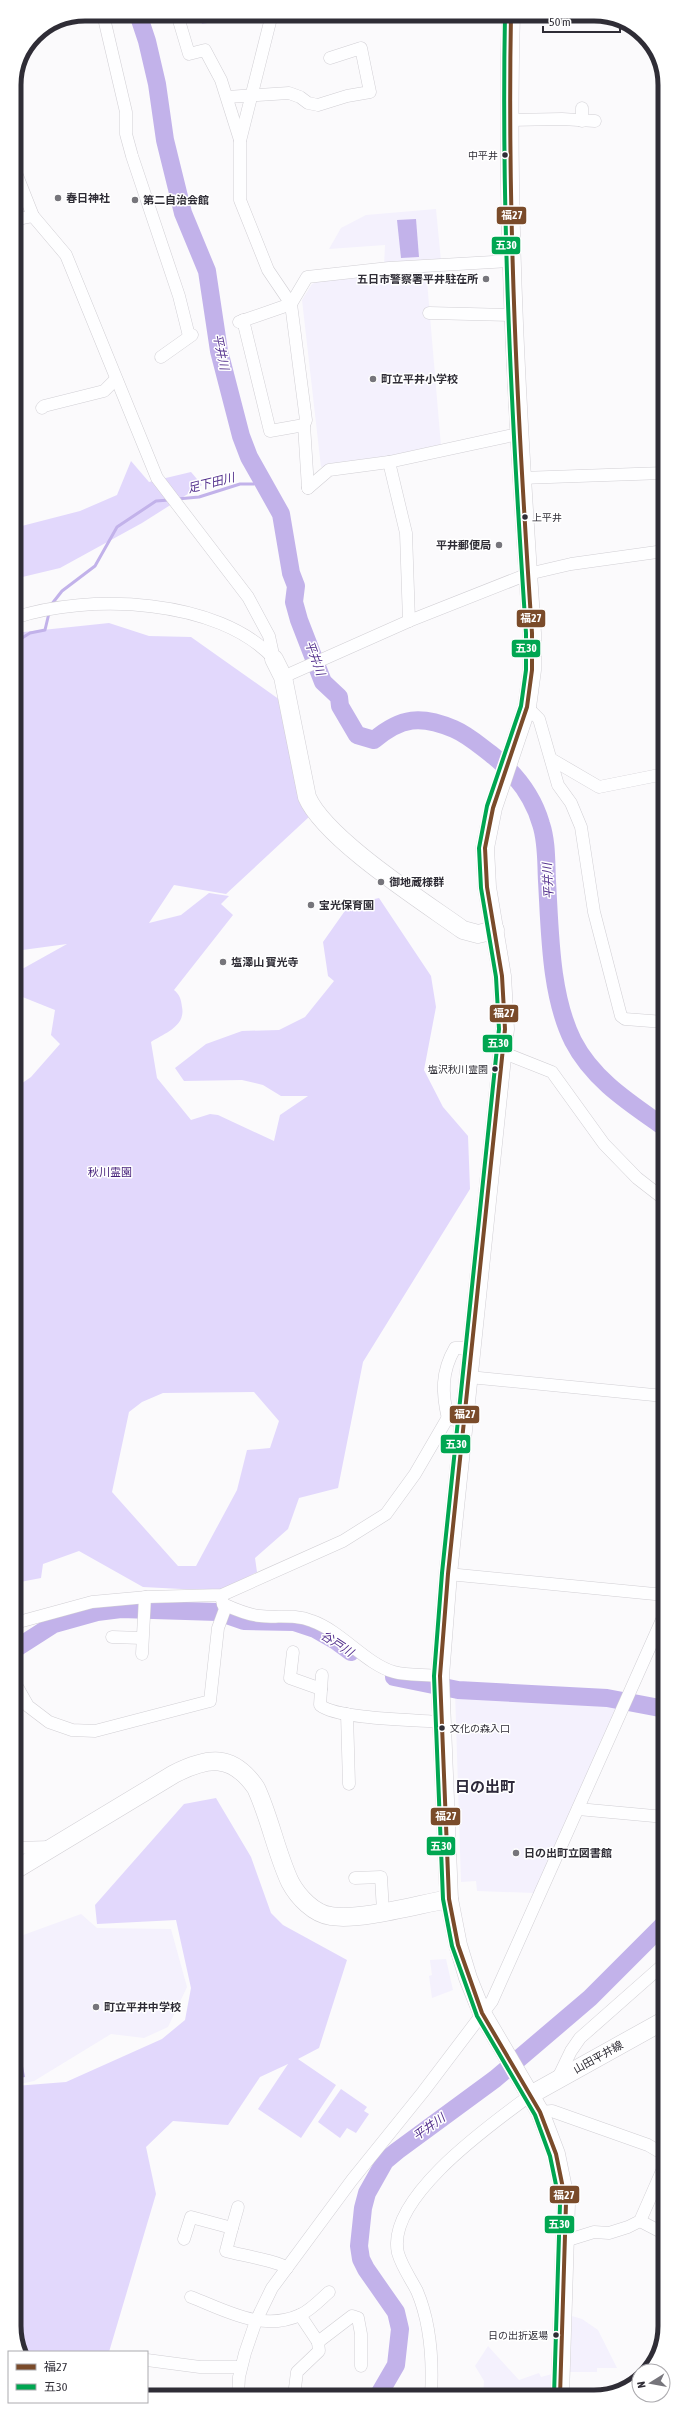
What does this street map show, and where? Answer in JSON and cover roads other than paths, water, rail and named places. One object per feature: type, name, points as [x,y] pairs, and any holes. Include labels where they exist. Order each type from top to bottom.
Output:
[{"type":"main road","points":[[511,21],[509,120],[511,261],[518,434],[528,574],[532,663],[527,707],[496,801],[485,848],[487,886],[505,1001],[504,1053],[469,1377],[456,1420],[448,1574],[440,1676],[449,1899],[458,1945],[482,2013],[499,2044],[529,2090],[540,2112],[556,2154],[566,2203],[560,2390]]},
{"type":"main road","points":[[274,659],[290,674],[307,797],[312,809],[322,821],[389,877],[463,930],[478,934],[495,930]]},
{"type":"main road","points":[[21,1866],[187,1767],[203,1762],[227,1762],[248,1776],[256,1788],[291,1883],[309,1905],[330,1916],[350,1917],[449,1899]]},
{"type":"main road","name":"山田平井線","points":[[529,2090],[557,2080],[658,2024]]},
{"type":"street","points":[[105,21],[126,112],[126,134],[132,156],[191,336],[161,357]]},
{"type":"street","points":[[179,21],[189,54],[205,50],[221,80],[240,141]]},
{"type":"street","points":[[270,21],[240,141],[240,200],[268,270],[290,304],[306,420],[304,425],[308,488],[329,470],[389,462],[518,434]]},
{"type":"street","points":[[227,97],[289,93],[300,97],[308,103],[318,105],[348,96],[370,92],[361,48],[330,58]]},
{"type":"street","points":[[582,108],[582,121]]},
{"type":"street","points":[[509,120],[562,119],[595,121]]},
{"type":"street","points":[[21,186],[33,216],[66,255],[157,478],[248,597],[269,636],[274,659]]},
{"type":"street","points":[[21,219],[33,216]]},
{"type":"street","points":[[304,425],[270,431],[241,321],[290,304],[307,278],[389,268],[511,261]]},
{"type":"street","points":[[429,313],[513,315]]},
{"type":"street","points":[[42,408],[44,406],[104,391],[116,378]]},
{"type":"street","points":[[389,462],[406,533],[409,621]]},
{"type":"street","points":[[521,478],[658,473]]},
{"type":"street","points":[[290,674],[343,649],[409,621],[528,574],[571,564],[658,552]]},
{"type":"street","points":[[21,616],[42,610],[100,604],[147,605],[174,608],[230,627],[254,640],[274,659]]},
{"type":"street","points":[[527,707],[539,719],[558,786],[571,803],[581,827],[594,912],[621,1016],[625,1020],[658,1022]]},
{"type":"street","points":[[550,759],[599,787],[658,775]]},
{"type":"street","points":[[504,1053],[552,1072],[604,1144],[637,1178],[658,1194]]},
{"type":"street","points":[[21,1621],[92,1602],[222,1600],[343,1541],[386,1514],[456,1420],[443,1398],[443,1378],[447,1362],[455,1348],[472,1348]]},
{"type":"street","points":[[469,1377],[658,1395]]},
{"type":"street","points":[[448,1574],[658,1594]]},
{"type":"street","points":[[21,1694],[28,1706],[48,1722],[72,1730],[102,1729],[210,1700],[218,1628],[224,1610],[222,1600]]},
{"type":"street","points":[[222,1600],[237,1611],[259,1616],[290,1616],[311,1620],[350,1643],[381,1666],[395,1672],[440,1676]]},
{"type":"street","points":[[142,1654],[145,1601]]},
{"type":"street","points":[[239,2390],[241,2367],[256,2321],[272,2288],[352,2180],[428,2086],[495,1996],[658,1629]]},
{"type":"street","points":[[112,1637],[142,1638]]},
{"type":"street","points":[[292,1652],[290,1678],[321,1689]]},
{"type":"street","points":[[322,1675],[320,1705],[325,1709],[347,1714],[441,1722]]},
{"type":"street","points":[[347,1714],[349,1784]]},
{"type":"street","points":[[578,1809],[658,1816]]},
{"type":"street","points":[[21,1848],[53,1847]]},
{"type":"street","points":[[355,1878],[381,1877],[383,1911]]},
{"type":"street","points":[[557,2080],[571,2051],[580,2038],[658,1969]]},
{"type":"street","points":[[431,2390],[432,2376],[427,2323],[417,2291],[398,2254],[397,2243],[399,2230],[408,2210],[457,2152],[529,2090]]},
{"type":"street","points":[[540,2112],[552,2111],[648,2145],[658,2151]]},
{"type":"street","points":[[565,2241],[594,2232],[609,2234],[628,2228],[640,2220],[658,2180]]},
{"type":"street","points":[[238,2207],[226,2251],[252,2259],[281,2263],[287,2268]]},
{"type":"street","points":[[184,2239],[192,2212],[232,2228]]},
{"type":"street","points":[[640,2220],[658,2230]]},
{"type":"street","points":[[191,2297],[265,2323],[300,2315],[329,2292]]},
{"type":"street","points":[[295,2390],[297,2372],[319,2351],[318,2342],[300,2315]]},
{"type":"street","points":[[318,2342],[352,2316],[358,2318],[361,2334],[362,2366]]},
{"type":"street","points":[[148,2360],[200,2367],[241,2367]]},
{"type":"waterway","name":"平井川","points":[[140,21],[147,41],[157,84],[165,140],[183,213],[207,271],[219,351],[241,436],[249,457],[281,514],[291,573],[296,586],[294,602],[299,620],[323,682],[339,697],[340,706],[357,735],[374,740],[393,727],[412,721],[421,720],[442,725],[459,731],[469,737],[499,761],[522,785],[533,804],[543,831],[546,852],[552,962],[555,983],[565,1023],[581,1055],[591,1068],[613,1090],[658,1123]]},
{"type":"waterway","name":"足下田川","points":[[177,499],[199,497],[240,484],[254,484],[261,474]]},
{"type":"waterway","name":"足下田川","points":[[51,605],[62,591],[95,566],[117,527],[156,501],[169,500]]},
{"type":"waterway","name":"足下田川","points":[[21,639],[30,633],[45,630],[49,613]]},
{"type":"waterway","name":"谷戸川","points":[[21,1645],[54,1624],[97,1612],[121,1609],[218,1612],[244,1621],[294,1622],[315,1629],[351,1652]]},
{"type":"waterway","name":"谷戸川","points":[[394,1677],[458,1690],[607,1698],[658,1708]]},
{"type":"waterway","name":"平井川","points":[[381,2390],[396,2365],[400,2329],[396,2312],[366,2269],[361,2259],[359,2246],[363,2208],[367,2193],[385,2161],[495,2079],[590,1998],[658,1930]]},
{"type":"place","name":"中平井","points":[[505,155]]},
{"type":"place","name":"春日神社","points":[[58,198]]},
{"type":"place","name":"第二自治会館","points":[[135,200]]},
{"type":"place","name":"五日市警察署平井駐在所","points":[[486,279]]},
{"type":"place","name":"町立平井小学校","points":[[373,379]]},
{"type":"place","name":"上平井","points":[[525,517]]},
{"type":"place","name":"平井郵便局","points":[[499,545]]},
{"type":"place","name":"御地蔵様群","points":[[381,882]]},
{"type":"place","name":"宝光保育園","points":[[311,905]]},
{"type":"place","name":"塩澤山 寶光寺","points":[[223,962]]},
{"type":"place","name":"塩沢秋川霊園","points":[[495,1069]]},
{"type":"place","name":"文化の森入口","points":[[442,1728]]},
{"type":"place","name":"日の出町立図書館","points":[[516,1853]]},
{"type":"place","name":"町立平井中学校","points":[[96,2007]]},
{"type":"place","name":"日の出折返場","points":[[556,2335]]},
{"type":"district","name":"日の出町","points":[[485,1786]]},
{"type":"park label","name":"秋川霊園","points":[[110,1172]]}]
